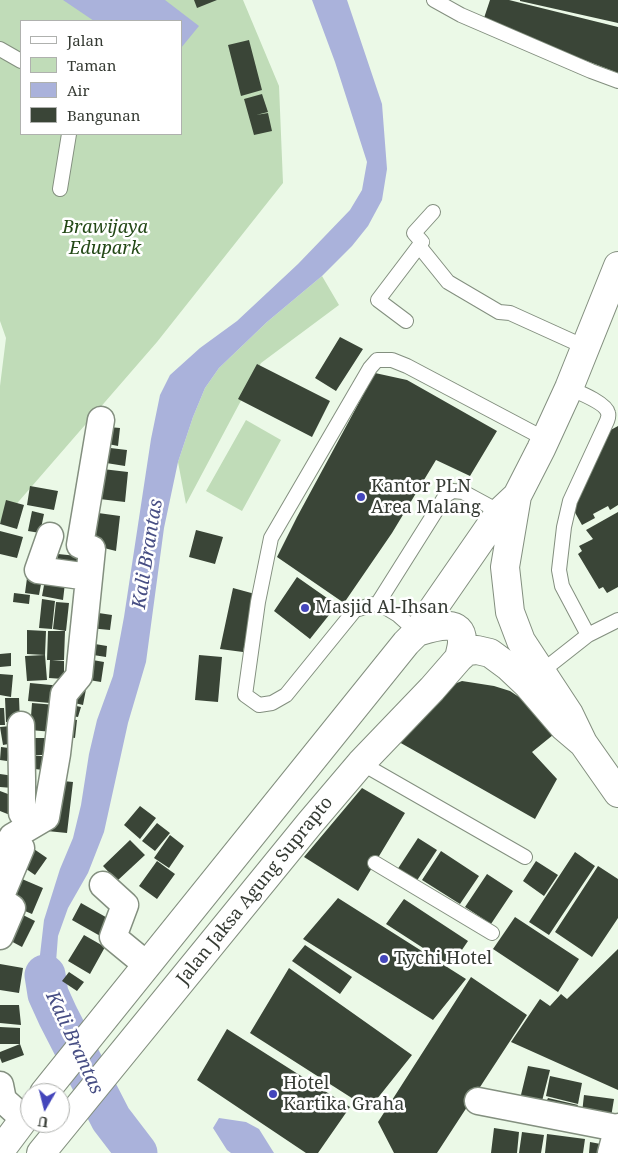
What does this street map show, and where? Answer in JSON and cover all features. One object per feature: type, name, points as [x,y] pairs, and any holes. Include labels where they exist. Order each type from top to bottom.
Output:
[{"type":"main road","points":[[52,1083],[406,643],[417,632],[508,504],[545,439],[569,388],[616,275]]},
{"type":"main road","points":[[508,504],[505,567],[510,612],[521,641],[570,714],[583,743],[618,793]]},
{"type":"main road","points":[[417,632],[449,625],[456,628],[460,633],[462,641],[459,658]]},
{"type":"main road","points":[[459,658],[467,651],[477,650],[490,653],[527,684],[563,726],[583,743]]},
{"type":"main road","name":"Jalan Jaksa Agung Suprapto","points":[[41,1153],[54,1143],[136,1036],[317,828],[361,763],[459,658]]},
{"type":"main road","points":[[1,1148],[20,1124]]},
{"type":"street","points":[[0,865],[12,837],[46,817],[64,694],[80,676],[92,548],[80,545],[102,420]]},
{"type":"street","points":[[50,536],[38,570],[89,578]]},
{"type":"street","points":[[21,725],[22,813],[30,826]]},
{"type":"street","points":[[0,936],[12,908],[0,899],[30,826]]},
{"type":"street","points":[[103,885],[125,904],[113,937],[147,965]]},
{"type":"street","points":[[0,1085],[3,1100],[20,1111]]},
{"type":"street","points":[[478,1101],[618,1128],[611,1153]]},
{"type":"lane","points":[[434,0],[461,15],[618,81]]},
{"type":"lane","points":[[0,50],[20,60]]},
{"type":"lane","points":[[60,189],[69,135]]},
{"type":"lane","points":[[406,321],[378,300],[422,242],[414,233],[433,212]]},
{"type":"lane","points":[[419,246],[448,282],[499,312],[510,313],[586,347]]},
{"type":"lane","points":[[508,504],[463,492],[453,491],[446,495],[378,603],[355,610],[286,695],[272,703],[259,705],[245,695],[258,602],[271,538],[370,368],[377,360],[392,360],[407,366],[545,439]]},
{"type":"lane","points":[[569,388],[598,402],[608,412],[607,421],[570,501],[564,527],[559,570],[562,586],[588,635]]},
{"type":"lane","points":[[378,603],[398,615],[417,632]]},
{"type":"lane","points":[[541,672],[588,635],[618,620]]},
{"type":"lane","points":[[361,763],[525,856]]},
{"type":"lane","points":[[375,863],[492,933]]},
{"type":"green space","name":"Brawijaya Edupark","points":[[0,0],[243,0],[279,86],[283,183],[157,342],[0,523],[0,386],[6,338],[0,321]]},
{"type":"green space","points":[[322,276],[339,305],[261,363],[186,504],[178,462],[205,388],[219,368],[267,322]]},
{"type":"green space","points":[[246,420],[281,440],[242,511],[206,491]]},
{"type":"water","points":[[63,0],[165,0],[199,26],[182,47],[182,20],[93,20]]},
{"type":"water","points":[[312,0],[347,0],[382,104],[387,169],[382,200],[368,226],[352,246],[322,276],[267,322],[219,368],[205,388],[193,417],[178,462],[164,528],[146,662],[128,723],[104,832],[88,873],[68,908],[58,936],[55,975],[73,1016],[55,1041],[47,1020],[37,981],[44,920],[60,869],[73,838],[97,720],[113,676],[124,617],[151,439],[160,395],[170,375],[200,348],[237,321],[298,264],[350,210],[362,190],[367,162],[335,62]]},
{"type":"water","points":[[219,1118],[246,1122],[259,1129],[274,1153],[231,1153],[213,1128]]},
{"type":"building","points":[[194,0],[217,0],[197,8]]},
{"type":"building","points":[[490,0],[509,0],[618,27],[618,73],[483,21]]},
{"type":"building","points":[[618,0],[618,23],[520,1]]},
{"type":"building","points":[[249,40],[262,90],[241,96],[228,45]]},
{"type":"building","points":[[262,94],[268,112],[256,115],[268,113],[272,131],[254,135],[244,99]]},
{"type":"building","points":[[340,337],[363,349],[336,391],[315,378]]},
{"type":"building","points":[[257,364],[330,401],[312,437],[238,399]]},
{"type":"building","name":"Kantor PLN Area Malang","points":[[375,373],[407,380],[497,431],[470,476],[436,460],[392,533],[344,603],[277,557]]},
{"type":"building","points":[[618,426],[618,505],[610,510],[608,506],[593,514],[595,518],[582,525],[573,509],[607,432]]},
{"type":"building","points":[[109,427],[120,428],[118,446],[108,444]]},
{"type":"building","points":[[102,447],[127,450],[125,466],[100,462]]},
{"type":"building","points":[[94,468],[128,472],[125,502],[91,498]]},
{"type":"building","points":[[30,486],[58,491],[54,510],[27,505]]},
{"type":"building","points":[[6,500],[24,505],[17,529],[0,524]]},
{"type":"building","points":[[32,511],[44,514],[40,533],[28,531]]},
{"type":"building","points":[[91,512],[120,516],[116,551],[92,545]]},
{"type":"building","points":[[618,512],[618,587],[607,593],[603,587],[599,589],[578,554],[582,551],[579,546],[593,539],[586,530]]},
{"type":"building","points":[[196,530],[223,537],[215,564],[189,557]]},
{"type":"building","points":[[0,531],[23,537],[17,558],[0,554]]},
{"type":"building","points":[[58,554],[87,557],[85,571],[56,567]]},
{"type":"building","name":"Masjid Al-Ihsan","points":[[297,577],[337,605],[310,639],[274,611]]},
{"type":"building","points":[[27,578],[42,579],[39,595],[25,593]]},
{"type":"building","points":[[45,580],[65,583],[63,600],[42,596]]},
{"type":"building","points":[[233,588],[255,594],[243,652],[220,649]]},
{"type":"building","points":[[14,593],[30,595],[29,604],[13,602]]},
{"type":"building","points":[[42,599],[55,601],[52,629],[39,628]]},
{"type":"building","points":[[56,602],[69,603],[66,631],[53,629]]},
{"type":"building","points":[[92,612],[112,615],[110,630],[89,628]]},
{"type":"building","points":[[27,630],[46,631],[45,655],[27,654]]},
{"type":"building","points":[[48,631],[65,631],[64,660],[52,661],[64,661],[64,679],[49,678],[50,660],[47,660]]},
{"type":"building","points":[[89,643],[107,646],[106,657],[87,654]]},
{"type":"building","points":[[11,653],[11,666],[0,667],[0,654]]},
{"type":"building","points":[[45,655],[47,680],[27,681],[25,656]]},
{"type":"building","points":[[199,655],[222,657],[218,702],[195,700]]},
{"type":"building","points":[[87,659],[104,662],[101,682],[83,679]]},
{"type":"building","points":[[0,674],[13,675],[11,697],[0,695]]},
{"type":"building","points":[[462,681],[494,686],[510,691],[534,707],[553,735],[532,752],[557,779],[535,819],[399,742],[449,686]]},
{"type":"building","points":[[30,683],[62,686],[61,704],[28,701]]},
{"type":"building","points":[[87,684],[83,705],[66,701]]},
{"type":"building","points":[[5,698],[19,698],[20,722],[6,722]]},
{"type":"building","points":[[32,703],[56,705],[53,732],[30,730]]},
{"type":"building","points":[[67,704],[81,707],[78,717],[65,715]]},
{"type":"building","points":[[0,708],[4,708],[5,725],[0,725]]},
{"type":"building","points":[[64,718],[77,720],[75,738],[62,736]]},
{"type":"building","points":[[11,726],[14,743],[3,745],[0,727]]},
{"type":"building","points":[[27,738],[53,738],[53,755],[27,755]]},
{"type":"building","points":[[1,747],[9,748],[7,761],[0,760]]},
{"type":"building","points":[[29,755],[53,757],[51,771],[27,768]]},
{"type":"building","points":[[0,774],[14,776],[13,788],[0,787]]},
{"type":"building","points":[[53,780],[73,782],[67,833],[47,831]]},
{"type":"building","points":[[362,788],[405,813],[358,891],[304,857]]},
{"type":"building","points":[[0,791],[16,797],[10,815],[0,811]]},
{"type":"building","points":[[140,806],[156,818],[140,839],[124,825]]},
{"type":"building","points":[[157,823],[170,833],[155,851],[142,841]]},
{"type":"building","points":[[170,835],[184,846],[169,868],[154,858]]},
{"type":"building","points":[[418,838],[437,850],[416,882],[397,870]]},
{"type":"building","points":[[130,840],[145,855],[117,881],[103,866]]},
{"type":"building","points":[[31,847],[47,858],[35,875],[19,864]]},
{"type":"building","points":[[441,851],[479,876],[460,904],[422,880]]},
{"type":"building","points":[[575,852],[595,866],[549,935],[529,922]]},
{"type":"building","points":[[157,861],[175,874],[157,899],[139,886]]},
{"type":"building","points":[[536,861],[558,875],[544,896],[523,881]]},
{"type":"building","points":[[598,866],[618,879],[618,918],[592,957],[555,932]]},
{"type":"building","points":[[487,874],[513,891],[491,924],[465,907]]},
{"type":"building","points":[[15,876],[43,888],[32,914],[4,902]]},
{"type":"building","name":"Tychi Hotel","points":[[338,898],[466,979],[433,1020],[303,939]]},
{"type":"building","points":[[404,899],[468,941],[451,966],[386,924]]},
{"type":"building","points":[[81,903],[111,920],[102,937],[72,920]]},
{"type":"building","points":[[19,913],[35,921],[22,947],[7,939]]},
{"type":"building","points":[[515,917],[579,959],[558,992],[493,949]]},
{"type":"building","points":[[84,935],[105,947],[90,974],[68,961]]},
{"type":"building","points":[[305,945],[352,977],[340,994],[292,961]]},
{"type":"building","points":[[618,949],[618,1090],[511,1042],[540,999],[550,1006],[561,994],[567,999]]},
{"type":"building","points":[[0,964],[23,968],[19,993],[0,990]]},
{"type":"building","points":[[289,968],[412,1055],[369,1109],[250,1033]]},
{"type":"building","points":[[69,972],[84,982],[77,991],[62,981]]},
{"type":"building","points":[[471,977],[527,1015],[437,1153],[394,1153],[378,1122]]},
{"type":"building","points":[[0,1005],[19,1005],[21,1025],[0,1023]]},
{"type":"building","points":[[0,1027],[20,1028],[20,1044],[0,1044]]},
{"type":"building","name":"Hotel Kartika Graha","points":[[227,1029],[350,1107],[318,1153],[306,1153],[197,1080]]},
{"type":"building","points":[[20,1044],[24,1055],[2,1063],[0,1052]]},
{"type":"building","points":[[528,1066],[550,1070],[541,1105],[519,1103]]},
{"type":"building","points":[[550,1076],[582,1083],[578,1104],[546,1096]]},
{"type":"building","points":[[584,1095],[614,1099],[611,1117],[582,1113]]},
{"type":"building","points":[[548,1098],[578,1105],[575,1110],[545,1104]]},
{"type":"building","points":[[494,1128],[519,1132],[517,1153],[491,1153]]},
{"type":"building","points":[[522,1132],[544,1135],[541,1153],[519,1153]]},
{"type":"building","points":[[547,1134],[585,1139],[583,1153],[545,1153]]},
{"type":"building","points":[[590,1142],[606,1145],[605,1153],[589,1153]]},
{"type":"waterway","name":"Kali Brantas","points":[[45,975],[48,994],[58,1016],[111,1119],[137,1153]]},
{"type":"place","name":"Kantor PLN Area Malang","points":[[361,497]]},
{"type":"place","name":"Masjid Al-Ihsan","points":[[305,608]]},
{"type":"place","name":"Tychi Hotel","points":[[384,959]]},
{"type":"place","name":"Hotel Kartika Graha","points":[[273,1094]]}]
